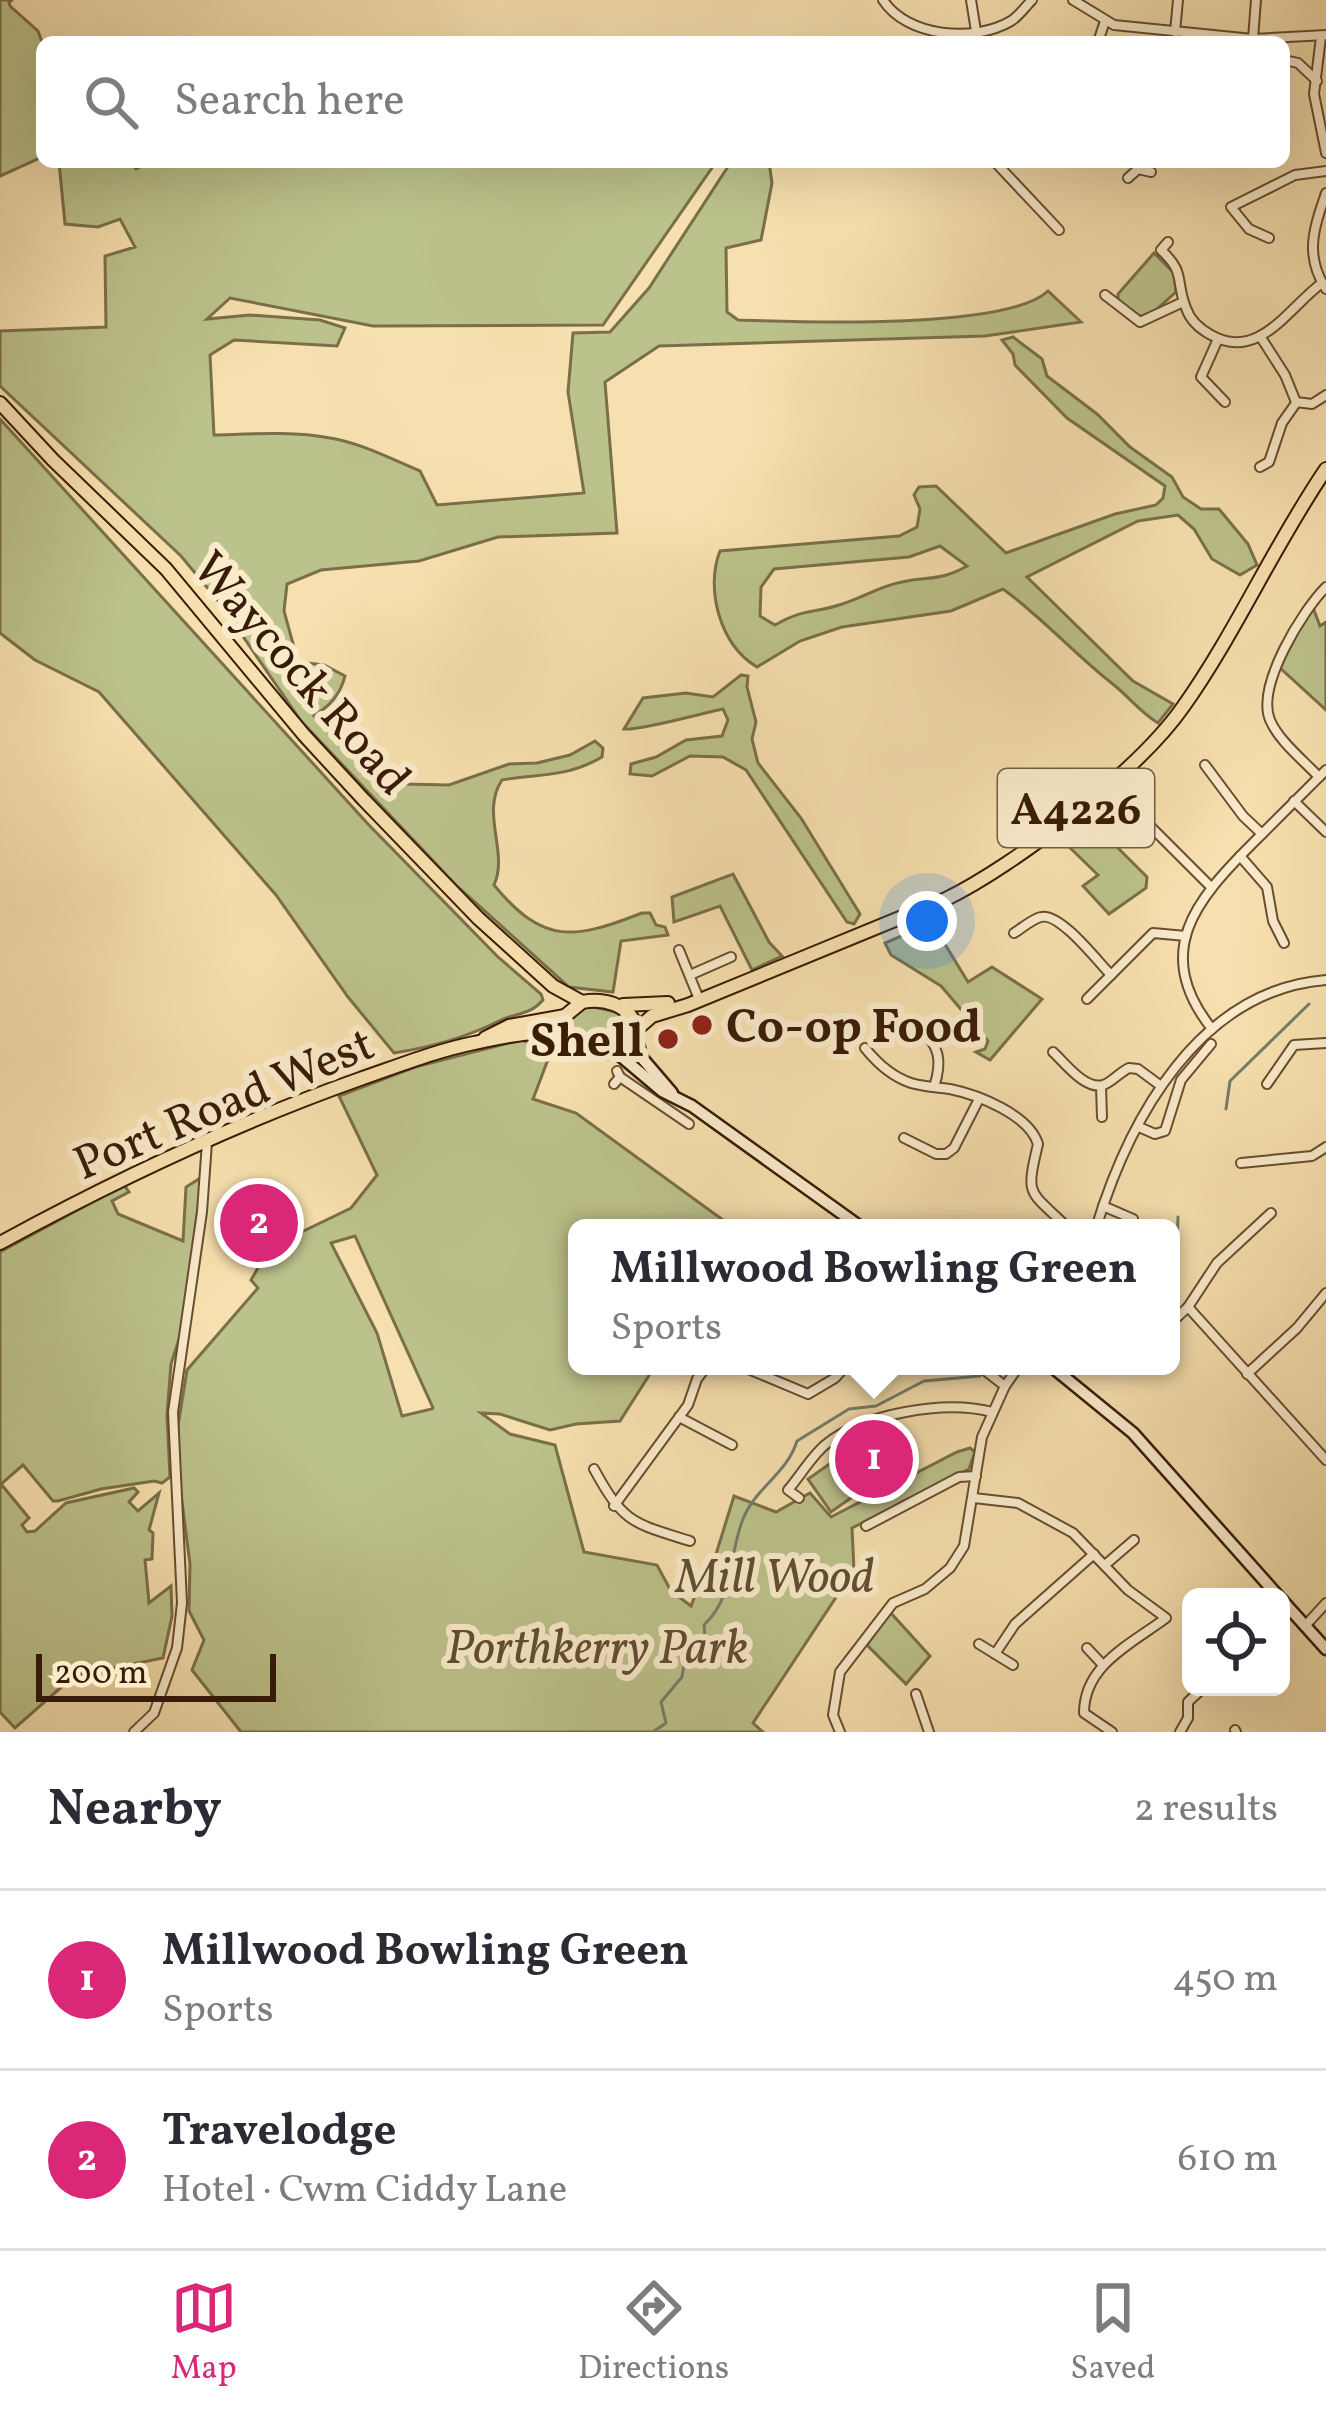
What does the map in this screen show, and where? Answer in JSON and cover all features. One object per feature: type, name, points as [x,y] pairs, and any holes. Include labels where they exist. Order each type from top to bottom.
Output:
[{"type":"main road","name":"Waycock Road","points":[[0,403],[166,568],[333,768],[478,918],[553,986],[582,1001]]},
{"type":"main road","name":"A4226","points":[[636,1033],[652,1016],[963,890],[1015,858],[1155,741],[1187,702],[1326,469]]},
{"type":"main road","name":"Waycock Road","points":[[553,986],[566,1014]]},
{"type":"main road","name":"A4226","points":[[612,1004],[650,1006],[699,999]]},
{"type":"main road","points":[[636,1033],[627,1049],[617,1053],[590,1050],[571,1040],[565,1029],[566,1014],[582,1001],[612,1004],[628,1012],[636,1033],[642,1058],[672,1093],[841,1219]]},
{"type":"main road","name":"Port Road West","points":[[479,1042],[509,1026],[566,1014]]},
{"type":"main road","name":"Port Road West","points":[[0,1243],[123,1179],[333,1089],[479,1042],[533,1033],[571,1040]]},
{"type":"main road","points":[[617,1053],[662,1091],[672,1093]]},
{"type":"main road","points":[[1062,1375],[1133,1433],[1271,1588]]},
{"type":"main road","points":[[1290,1609],[1326,1649]]},
{"type":"street","points":[[883,0],[893,14],[920,28],[976,31],[1009,22],[1032,0]]},
{"type":"street","points":[[970,0],[976,31]]},
{"type":"street","points":[[1073,0],[1105,21],[1219,36]]},
{"type":"street","points":[[1174,32],[1178,0]]},
{"type":"street","points":[[1253,36],[1256,0]]},
{"type":"street","points":[[1100,36],[1105,21]]},
{"type":"street","points":[[1290,37],[1324,36],[1316,118],[1326,153]]},
{"type":"street","points":[[1290,61],[1316,81]]},
{"type":"street","points":[[1000,168],[1059,230]]},
{"type":"street","points":[[1128,178],[1135,168]]},
{"type":"street","points":[[1143,168],[1151,172]]},
{"type":"street","points":[[1269,238],[1249,230],[1231,207],[1295,175],[1326,171]]},
{"type":"street","points":[[1168,242],[1161,250],[1177,265],[1184,302],[1196,324],[1218,338],[1236,342],[1260,336],[1324,286],[1311,242],[1326,193]]},
{"type":"street","points":[[1105,295],[1140,322],[1184,302]]},
{"type":"street","points":[[1260,336],[1286,375],[1296,402]]},
{"type":"street","points":[[1218,338],[1201,377],[1226,402]]},
{"type":"street","points":[[1296,402],[1312,404],[1326,395]]},
{"type":"street","points":[[1260,467],[1269,462],[1282,423],[1296,402]]},
{"type":"street","points":[[1212,1029],[1188,989],[1186,936],[1210,886],[1322,773],[1271,722],[1267,693],[1305,610],[1325,590]]},
{"type":"street","points":[[1204,761],[1243,816],[1262,834]]},
{"type":"street","points":[[1294,801],[1326,832]]},
{"type":"street","points":[[1150,826],[1210,886]]},
{"type":"street","points":[[1240,856],[1267,887],[1273,921],[1285,943]]},
{"type":"street","points":[[1013,933],[1040,917],[1050,917],[1111,975]]},
{"type":"street","points":[[1087,999],[1153,933],[1186,936]]},
{"type":"street","points":[[680,950],[699,999]]},
{"type":"street","points":[[690,975],[730,957]]},
{"type":"street","points":[[1099,1219],[1161,1086],[1212,1029],[1263,995],[1326,980]]},
{"type":"street","points":[[919,1026],[935,1042],[941,1065],[934,1087]]},
{"type":"street","points":[[1139,1127],[1160,1133],[1169,1126],[1181,1080],[1211,1043]]},
{"type":"street","points":[[1268,1084],[1294,1045],[1326,1043]]},
{"type":"street","points":[[866,1048],[899,1078],[979,1099],[1029,1126],[1038,1144],[1029,1171],[1030,1186],[1060,1219]]},
{"type":"street","points":[[1053,1052],[1084,1082],[1101,1086],[1129,1068],[1161,1086]]},
{"type":"street","points":[[617,1077],[685,1121],[692,1106]]},
{"type":"street","points":[[1101,1086],[1102,1117]]},
{"type":"street","points":[[904,1138],[946,1154],[954,1148],[979,1099]]},
{"type":"street","points":[[134,1732],[154,1713],[177,1648],[182,1603],[173,1412],[202,1212],[207,1142]]},
{"type":"street","points":[[1240,1163],[1312,1156],[1326,1147]]},
{"type":"street","points":[[1103,1206],[1132,1219]]},
{"type":"street","points":[[1180,1315],[1217,1263],[1271,1213]]},
{"type":"street","points":[[1246,1374],[1297,1328],[1326,1292]]},
{"type":"street","points":[[1188,1307],[1326,1460]]},
{"type":"street","points":[[614,1506],[679,1417],[702,1375]]},
{"type":"street","points":[[763,1375],[808,1394],[838,1375]]},
{"type":"street","points":[[991,1375],[1005,1386]]},
{"type":"street","points":[[835,1731],[834,1692],[840,1672],[893,1603],[925,1589],[950,1568],[964,1546],[980,1447],[1013,1375]]},
{"type":"street","points":[[799,1498],[788,1490],[824,1445],[856,1426],[926,1408],[992,1412]]},
{"type":"street","points":[[679,1417],[732,1445]]},
{"type":"street","points":[[1318,1451],[1326,1443]]},
{"type":"street","points":[[594,1469],[614,1506],[635,1524],[691,1541]]},
{"type":"street","points":[[866,1526],[958,1477],[976,1476]]},
{"type":"street","points":[[974,1498],[1028,1507],[1073,1534],[1128,1590],[1166,1618],[1103,1665],[1088,1683],[1084,1713],[1112,1732]]},
{"type":"street","points":[[1105,1565],[1133,1540]]},
{"type":"street","points":[[994,1654],[1015,1624],[1094,1554]]},
{"type":"street","points":[[1305,1626],[1326,1603]]},
{"type":"street","points":[[979,1644],[1012,1665]]},
{"type":"street","points":[[1087,1648],[1103,1665]]},
{"type":"street","points":[[916,1694],[929,1732]]},
{"type":"street","points":[[1173,1695],[1188,1702]]},
{"type":"street","points":[[1180,1732],[1188,1718],[1188,1702],[1194,1696]]},
{"type":"green space","points":[[0,0],[13,0],[10,6],[40,36],[36,36],[36,160],[0,176]]},
{"type":"green space","points":[[60,168],[712,168],[603,325],[373,326],[230,298],[207,319],[250,315],[320,320],[345,328],[337,346],[234,340],[210,355],[214,435],[301,434],[353,444],[420,471],[437,505],[584,493],[568,392],[573,333],[610,332],[649,288],[727,168],[770,168],[772,183],[761,240],[726,248],[727,312],[738,320],[948,318],[1025,304],[1048,291],[1081,322],[985,336],[659,346],[605,382],[617,533],[498,537],[419,561],[321,570],[287,584],[284,611],[298,662],[324,665],[345,676],[333,700],[314,716],[338,743],[401,784],[449,785],[509,764],[570,755],[595,741],[603,748],[602,757],[577,768],[502,780],[494,806],[498,872],[494,885],[529,919],[562,932],[598,928],[650,913],[668,935],[621,941],[613,992],[569,987],[456,885],[301,721],[220,603],[181,556],[0,386],[0,331],[106,327],[105,256],[135,247],[120,219],[98,227],[65,224]]},
{"type":"green space","points":[[1154,253],[1174,273],[1176,292],[1150,315],[1136,317],[1118,302],[1118,294]]},
{"type":"green space","points":[[1013,337],[1042,359],[1047,376],[1172,477],[1183,497],[1201,509],[1219,509],[1248,544],[1257,565],[1240,575],[1212,559],[1194,529],[1178,515],[1138,521],[1027,577],[1133,681],[1173,704],[1158,723],[1003,589],[951,611],[842,627],[800,641],[757,667],[725,631],[715,599],[720,551],[899,536],[917,527],[920,509],[914,495],[919,487],[936,486],[1006,553],[1115,514],[1156,505],[1163,498],[1165,486],[1067,418],[1015,365],[1002,340]],"holes":[[[940,546],[967,566],[942,576],[894,584],[775,625],[760,616],[761,587],[774,569],[909,557]]]},
{"type":"green space","points":[[0,419],[367,823],[498,957],[541,994],[538,1005],[461,1037],[394,1053],[276,895],[99,692],[35,660],[0,633]]},
{"type":"green space","points":[[1312,605],[1320,626],[1326,622],[1326,710],[1279,667]]},
{"type":"green space","points":[[741,675],[748,676],[758,763],[801,818],[860,914],[854,924],[847,922],[746,770],[723,757],[690,756],[652,776],[630,774],[631,764],[686,740],[722,736],[728,720],[723,709],[624,729],[643,698],[686,693],[713,697]]},
{"type":"green space","points":[[1090,820],[1147,877],[1146,888],[1109,914],[1083,886],[1098,875],[1063,841]]},
{"type":"green space","points":[[733,874],[769,942],[782,956],[752,970],[720,906],[674,922],[672,897]]},
{"type":"green space","points":[[932,923],[968,982],[992,967],[1042,999],[990,1060],[976,1052],[985,1049],[988,1041],[941,986],[891,955],[885,943]]},
{"type":"green space","points":[[590,1006],[620,1013],[629,1022],[628,1039],[602,1046],[575,1036],[572,1017]]},
{"type":"green space","points":[[521,1040],[552,1049],[533,1099],[576,1113],[722,1219],[568,1219],[568,1375],[649,1375],[620,1421],[550,1430],[481,1413],[510,1434],[555,1445],[584,1552],[657,1565],[671,1591],[691,1606],[702,1578],[708,1580],[734,1496],[776,1512],[810,1493],[831,1517],[957,1452],[970,1448],[975,1452],[969,1469],[852,1528],[854,1570],[753,1723],[763,1732],[241,1732],[192,1670],[204,1640],[189,1611],[190,1564],[179,1479],[178,1426],[187,1370],[258,1288],[251,1280],[270,1244],[274,1222],[267,1183],[273,1182],[284,1214],[285,1240],[351,1208],[377,1175],[339,1096],[415,1067]],"holes":[[[355,1236],[433,1408],[402,1416],[377,1333],[331,1243]]]},
{"type":"green space","points":[[202,1177],[182,1330],[171,1364],[170,1477],[162,1483],[101,1489],[58,1501],[23,1465],[1,1484],[29,1518],[22,1525],[27,1532],[35,1531],[66,1503],[134,1488],[138,1492],[129,1502],[138,1511],[159,1493],[149,1530],[153,1533],[152,1559],[145,1560],[149,1603],[171,1586],[172,1616],[163,1658],[74,1676],[15,1728],[0,1712],[0,1252],[124,1185],[129,1192],[112,1201],[118,1214],[183,1241],[186,1187]]},
{"type":"green space","points":[[882,1429],[905,1462],[865,1489],[843,1456]]},
{"type":"green space","points":[[838,1458],[861,1491],[831,1512],[808,1479]]},
{"type":"green space","points":[[890,1612],[930,1656],[906,1684],[867,1645]]},
{"type":"waterway","points":[[1226,1109],[1230,1081],[1309,1004]]},
{"type":"waterway","points":[[653,1732],[666,1723],[661,1702],[682,1677],[686,1652],[705,1636],[704,1625],[721,1601],[748,1508],[786,1463],[797,1441],[849,1409],[876,1406],[924,1381],[980,1376]]},
{"type":"place","name":"Co-op Food","points":[[702,1025]]},
{"type":"place","name":"Shell","points":[[668,1039]]},
{"type":"place","name":"Travelodge","points":[[259,1223]]},
{"type":"place","name":"Millwood Bowling Green","points":[[874,1459]]},
{"type":"park label","name":"Mill Wood","points":[[775,1575]]},
{"type":"park label","name":"Porthkerry Park","points":[[597,1646]]}]
